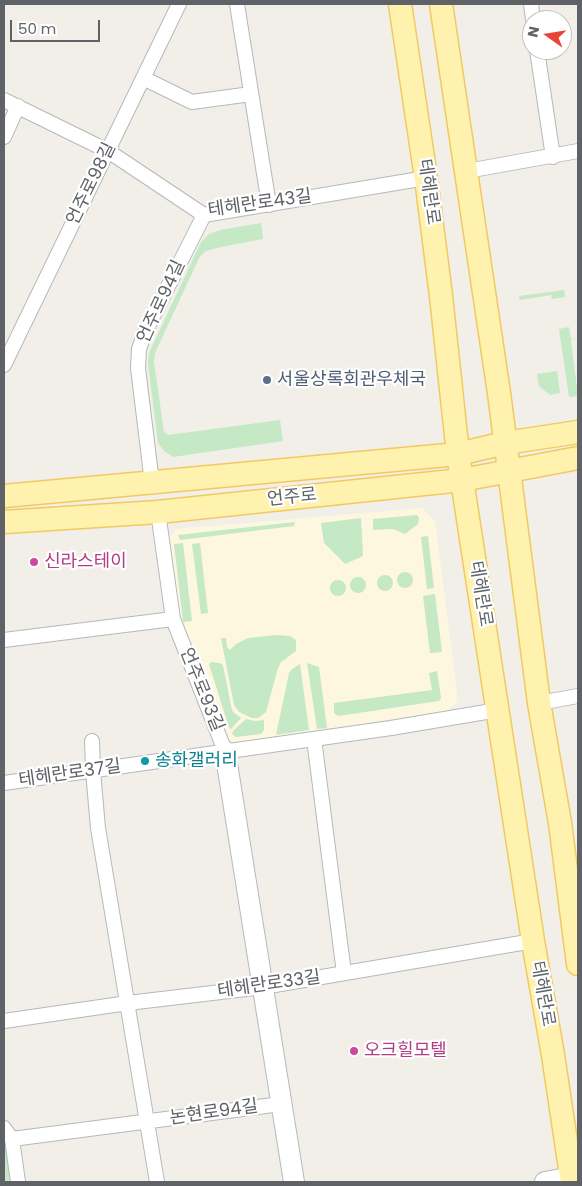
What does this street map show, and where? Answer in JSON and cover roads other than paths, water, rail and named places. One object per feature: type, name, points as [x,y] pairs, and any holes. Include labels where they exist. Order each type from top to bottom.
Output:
[{"type":"main road","name":"테헤란로","points":[[400,4],[426,178],[458,454],[572,1180]]},
{"type":"main road","points":[[441,4],[510,471],[539,703],[560,823],[576,932],[578,964]]},
{"type":"main road","name":"언주로","points":[[4,496],[458,454],[505,443],[578,432]]},
{"type":"main road","name":"언주로","points":[[4,522],[158,512],[462,480],[578,458]]},
{"type":"street","name":"언주로98길","points":[[4,364],[179,4]]},
{"type":"street","points":[[237,4],[269,205]]},
{"type":"street","points":[[539,60],[553,156]]},
{"type":"street","points":[[143,78],[192,102],[252,94]]},
{"type":"street","name":"테헤란로43길","points":[[4,100],[108,151],[204,215],[426,178]]},
{"type":"street","points":[[4,137],[18,106]]},
{"type":"street","points":[[467,171],[578,151]]},
{"type":"street","name":"언주로94길","points":[[152,483],[138,368],[139,349],[145,332],[204,215]]},
{"type":"street","name":"언주로93길","points":[[158,512],[173,619],[225,751],[263,987]]},
{"type":"street","points":[[4,640],[173,619]]},
{"type":"street","points":[[539,703],[578,696]]},
{"type":"street","name":"테헤란로37길","points":[[4,783],[391,728],[498,710]]},
{"type":"street","points":[[314,739],[344,973]]},
{"type":"street","points":[[92,740],[98,828],[157,1182]]},
{"type":"street","name":"테헤란로33길","points":[[4,1021],[128,1002],[263,987],[533,941]]},
{"type":"street","name":"논현로94길","points":[[263,987],[294,1182]]},
{"type":"street","name":"논현로94길","points":[[8,1133],[146,1122],[281,1104]]},
{"type":"street","points":[[8,1133],[18,1182]]},
{"type":"street","points":[[545,1182],[572,1180]]},
{"type":"place","name":"서울상록회관우체국","points":[[267,380]]},
{"type":"place","name":"신라스테이","points":[[34,562]]},
{"type":"place","name":"송화갤러리","points":[[145,761]]},
{"type":"place","name":"오크힐모텔","points":[[354,1051]]}]
